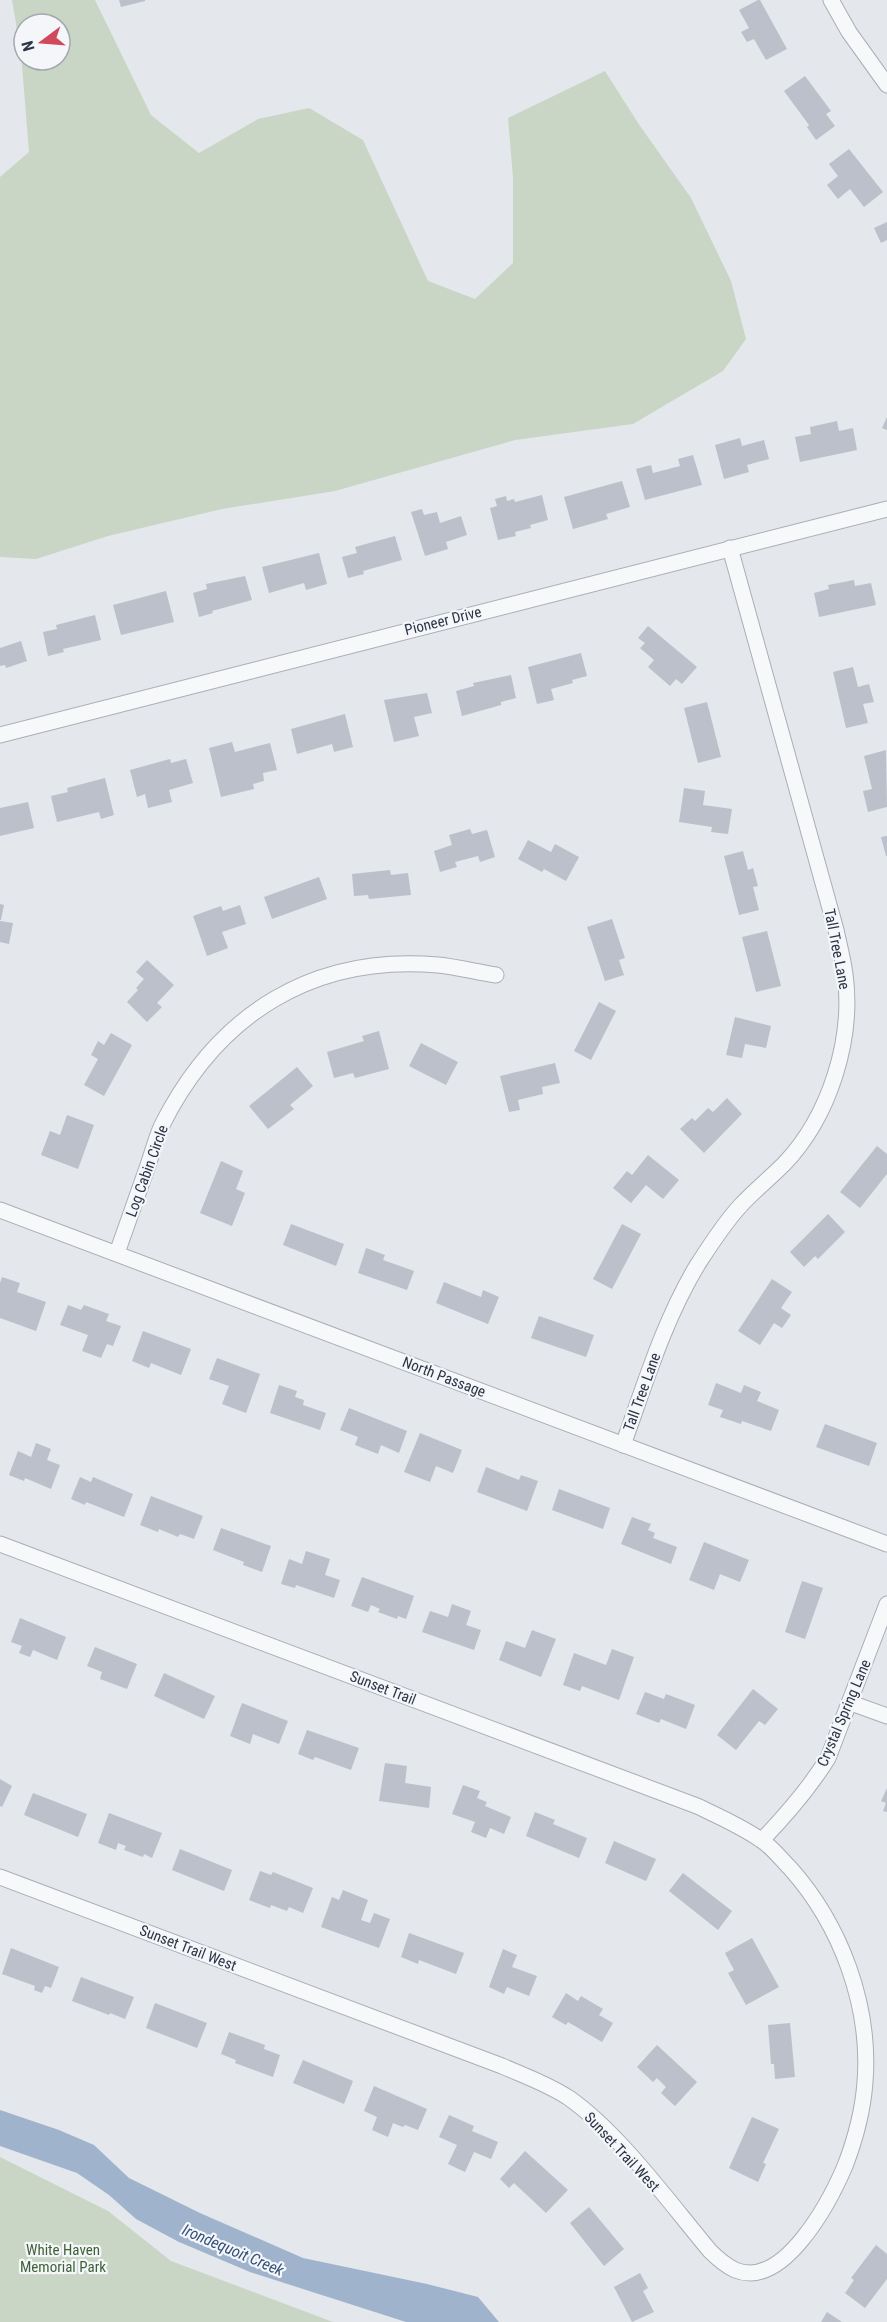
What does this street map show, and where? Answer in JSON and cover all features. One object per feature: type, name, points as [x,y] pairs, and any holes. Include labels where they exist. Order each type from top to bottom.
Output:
[{"type":"street","points":[[831,0],[849,32],[887,85]]},
{"type":"street","name":"Pioneer Drive","points":[[0,735],[887,509]]},
{"type":"street","name":"Tall Tree Lane","points":[[623,1445],[680,1295],[709,1248],[740,1206],[785,1163],[809,1133],[833,1080],[845,1023],[845,975],[836,930],[730,548]]},
{"type":"street","name":"Log Cabin Circle","points":[[117,1253],[161,1127],[178,1096],[218,1046],[244,1020],[274,999],[304,983],[363,967],[400,964],[439,965],[496,975]]},
{"type":"street","name":"North Passage","points":[[0,1210],[887,1544]]},
{"type":"street","name":"Sunset Trail","points":[[0,1544],[697,1806],[762,1840]]},
{"type":"street","name":"Crystal Spring Lane","points":[[762,1840],[794,1807],[828,1758],[851,1703],[887,1604]]},
{"type":"street","points":[[851,1703],[887,1716]]},
{"type":"street","name":"Sunset Trail West","points":[[0,1877],[550,2086],[586,2111],[608,2133],[723,2264],[737,2271],[752,2271],[766,2269],[788,2255],[813,2226],[825,2207],[848,2157],[862,2106],[866,2054],[856,1992],[836,1938],[811,1894],[789,1867],[762,1840]]},
{"type":"green space","points":[[12,0],[95,0],[151,115],[199,153],[258,119],[309,108],[363,140],[428,281],[475,299],[513,263],[513,178],[508,118],[605,71],[638,123],[691,198],[731,281],[746,339],[723,371],[633,424],[515,440],[335,491],[222,509],[108,536],[36,559],[0,557],[0,177],[29,152],[23,72],[72,72],[72,12],[14,12]]},
{"type":"green space","name":"White Haven Memorial Park","points":[[0,2157],[108,2211],[171,2261],[333,2322],[0,2322]]},
{"type":"water","name":"Irondequoit Creek","points":[[0,2110],[59,2130],[94,2145],[129,2178],[200,2213],[303,2258],[478,2297],[499,2322],[406,2322],[250,2272],[179,2242],[136,2219],[109,2195],[77,2173],[0,2146]]},
{"type":"building","points":[[119,0],[145,0],[145,1],[121,7]]},
{"type":"building","points":[[758,0],[787,49],[766,60],[754,39],[747,42],[741,32],[749,28],[739,10]]},
{"type":"building","points":[[805,76],[831,111],[826,114],[835,126],[816,140],[807,127],[809,125],[784,91]]},
{"type":"building","points":[[849,149],[883,192],[864,207],[850,189],[838,199],[827,185],[838,176],[829,164]]},
{"type":"building","points":[[887,222],[887,240],[881,243],[874,228]]},
{"type":"building","points":[[887,417],[887,430],[882,428]]},
{"type":"building","points":[[837,421],[839,431],[853,428],[857,450],[800,462],[795,437],[811,434],[810,427]]},
{"type":"building","points":[[740,438],[742,446],[764,440],[769,459],[747,465],[749,472],[724,479],[715,445]]},
{"type":"building","points":[[693,455],[702,485],[645,500],[636,469],[651,465],[653,473],[680,466],[678,459]]},
{"type":"building","points":[[622,481],[630,507],[606,514],[608,519],[573,529],[564,497]]},
{"type":"building","points":[[542,495],[548,520],[515,532],[516,536],[498,540],[490,508],[497,506],[495,499],[506,496],[507,501],[514,499],[515,502]]},
{"type":"building","points":[[422,509],[424,515],[437,512],[440,523],[461,516],[467,535],[446,542],[448,549],[425,556],[411,512]]},
{"type":"building","points":[[395,536],[402,560],[363,571],[364,574],[348,578],[342,557],[357,553],[355,547]]},
{"type":"building","points":[[319,553],[327,584],[306,590],[304,583],[269,593],[262,567]]},
{"type":"building","points":[[245,576],[252,600],[199,617],[193,593],[207,589],[206,584]]},
{"type":"building","points":[[854,580],[855,586],[871,583],[876,605],[819,617],[814,593],[829,589],[828,585]]},
{"type":"building","points":[[166,591],[174,622],[121,635],[113,605]]},
{"type":"building","points":[[95,615],[101,640],[63,649],[64,652],[48,656],[43,632],[57,629],[56,625]]},
{"type":"building","points":[[648,626],[697,667],[682,684],[676,679],[670,686],[648,667],[654,660],[640,648],[645,643],[638,638]]},
{"type":"building","points":[[21,641],[27,661],[6,668],[5,665],[0,666],[0,648]]},
{"type":"building","points":[[581,653],[587,676],[572,680],[573,683],[551,689],[554,700],[537,704],[528,667]]},
{"type":"building","points":[[853,667],[858,687],[869,684],[874,702],[863,704],[868,723],[846,728],[833,672]]},
{"type":"building","points":[[511,675],[516,698],[501,702],[501,705],[462,716],[456,691],[474,686],[473,683]]},
{"type":"building","points":[[427,693],[432,713],[414,717],[419,736],[394,742],[384,700]]},
{"type":"building","points":[[707,702],[721,757],[698,763],[684,708]]},
{"type":"building","points":[[345,714],[353,747],[334,752],[332,744],[297,754],[291,729]]},
{"type":"building","points":[[232,742],[235,752],[270,743],[277,770],[263,773],[264,781],[253,784],[254,789],[221,797],[209,748]]},
{"type":"building","points":[[886,750],[887,807],[868,812],[863,791],[872,789],[864,756]]},
{"type":"building","points":[[170,759],[171,763],[186,759],[193,783],[169,790],[172,802],[148,808],[145,794],[137,797],[130,770]]},
{"type":"building","points":[[105,778],[114,815],[101,819],[99,812],[57,822],[51,796],[68,792],[67,788]]},
{"type":"building","points":[[684,788],[705,791],[703,805],[732,809],[728,834],[711,832],[712,827],[679,822]]},
{"type":"building","points":[[28,802],[34,828],[0,836],[0,808]]},
{"type":"building","points":[[470,829],[472,834],[487,830],[495,857],[480,862],[478,856],[455,862],[457,867],[440,872],[434,851],[452,845],[449,835]]},
{"type":"building","points":[[887,836],[887,856],[886,856],[881,837]]},
{"type":"building","points":[[528,840],[551,852],[555,844],[579,857],[566,881],[544,869],[542,872],[518,859]]},
{"type":"building","points":[[743,851],[748,870],[753,868],[758,886],[753,887],[759,910],[739,915],[724,856]]},
{"type":"building","points":[[390,870],[391,875],[408,873],[411,895],[369,899],[368,895],[354,896],[352,874]]},
{"type":"building","points":[[319,877],[327,899],[272,919],[264,897]]},
{"type":"building","points":[[0,904],[4,905],[1,920],[0,920]]},
{"type":"building","points":[[240,905],[246,924],[222,932],[228,948],[207,956],[193,916],[221,906],[223,911]]},
{"type":"building","points":[[612,919],[625,958],[619,960],[624,975],[605,981],[587,927]]},
{"type":"building","points":[[0,921],[13,923],[9,944],[0,942]]},
{"type":"building","points":[[767,931],[781,986],[756,992],[742,937]]},
{"type":"building","points":[[147,960],[174,985],[157,1003],[162,1007],[147,1022],[127,1002],[144,979],[136,972]]},
{"type":"building","points":[[599,1002],[616,1011],[591,1060],[574,1051]]},
{"type":"building","points":[[735,1017],[771,1026],[766,1048],[745,1044],[742,1058],[726,1055]]},
{"type":"building","points":[[379,1031],[389,1069],[355,1078],[353,1073],[334,1078],[327,1052],[364,1041],[362,1036]]},
{"type":"building","points":[[111,1033],[132,1045],[104,1096],[84,1085],[98,1059],[91,1055],[98,1041],[104,1045]]},
{"type":"building","points":[[421,1043],[458,1062],[446,1085],[409,1066]]},
{"type":"building","points":[[555,1063],[560,1083],[542,1087],[543,1094],[518,1100],[520,1110],[509,1112],[500,1076]]},
{"type":"building","points":[[297,1067],[313,1086],[290,1105],[294,1109],[268,1129],[249,1106]]},
{"type":"building","points":[[727,1098],[742,1114],[704,1153],[680,1129],[692,1118],[695,1121],[708,1108],[713,1112]]},
{"type":"building","points":[[67,1115],[94,1125],[78,1169],[41,1155],[50,1131],[60,1135]]},
{"type":"building","points":[[877,1146],[887,1154],[887,1174],[860,1208],[840,1192]]},
{"type":"building","points":[[648,1155],[679,1180],[663,1199],[646,1185],[631,1203],[613,1188],[627,1171],[632,1175]]},
{"type":"building","points":[[221,1161],[243,1171],[236,1189],[245,1193],[232,1226],[200,1213]]},
{"type":"building","points":[[828,1214],[845,1232],[818,1259],[815,1256],[804,1267],[790,1252]]},
{"type":"building","points":[[291,1224],[344,1244],[336,1266],[283,1245]]},
{"type":"building","points":[[622,1224],[641,1234],[612,1289],[593,1279]]},
{"type":"building","points":[[366,1248],[385,1255],[383,1260],[414,1271],[407,1290],[358,1273]]},
{"type":"building","points":[[2,1277],[20,1283],[17,1292],[46,1302],[36,1331],[0,1318]]},
{"type":"building","points":[[772,1279],[792,1292],[781,1308],[791,1315],[782,1328],[774,1323],[760,1345],[738,1331]]},
{"type":"building","points":[[444,1282],[481,1297],[483,1290],[499,1297],[488,1324],[436,1303]]},
{"type":"building","points":[[68,1305],[81,1310],[84,1305],[109,1314],[106,1321],[121,1326],[113,1346],[107,1344],[101,1358],[82,1351],[88,1335],[60,1325]]},
{"type":"building","points":[[539,1316],[594,1335],[586,1357],[531,1338]]},
{"type":"building","points":[[143,1331],[191,1349],[181,1375],[151,1363],[149,1368],[132,1361]]},
{"type":"building","points":[[217,1358],[260,1374],[246,1413],[222,1404],[229,1386],[209,1379]]},
{"type":"building","points":[[716,1383],[741,1393],[744,1385],[761,1392],[757,1401],[779,1410],[771,1431],[742,1421],[741,1424],[720,1417],[723,1410],[708,1405]]},
{"type":"building","points":[[279,1385],[297,1391],[295,1397],[304,1400],[303,1405],[326,1413],[320,1430],[270,1413]]},
{"type":"building","points":[[349,1408],[407,1431],[399,1453],[381,1445],[378,1454],[355,1445],[358,1437],[340,1430]]},
{"type":"building","points":[[825,1424],[877,1443],[869,1466],[816,1447]]},
{"type":"building","points":[[420,1433],[462,1450],[453,1473],[436,1466],[430,1482],[404,1472]]},
{"type":"building","points":[[36,1443],[51,1449],[47,1460],[60,1465],[51,1489],[25,1478],[24,1481],[9,1475],[18,1451],[31,1457]]},
{"type":"building","points":[[486,1467],[519,1480],[521,1475],[538,1481],[527,1511],[477,1492]]},
{"type":"building","points":[[80,1477],[91,1482],[93,1477],[133,1494],[124,1517],[86,1502],[85,1505],[71,1499]]},
{"type":"building","points":[[559,1489],[610,1508],[603,1529],[552,1510]]},
{"type":"building","points":[[151,1496],[203,1516],[194,1539],[180,1534],[178,1537],[159,1529],[158,1532],[140,1525]]},
{"type":"building","points":[[632,1517],[651,1524],[648,1530],[655,1533],[653,1538],[677,1547],[671,1564],[621,1544]]},
{"type":"building","points":[[221,1528],[271,1546],[262,1572],[213,1550]]},
{"type":"building","points":[[704,1542],[749,1560],[740,1582],[720,1574],[714,1590],[689,1580]]},
{"type":"building","points":[[306,1551],[330,1559],[325,1575],[340,1580],[334,1598],[296,1585],[295,1588],[281,1584],[289,1559],[302,1564]]},
{"type":"building","points":[[362,1577],[414,1596],[406,1619],[398,1616],[397,1619],[378,1612],[380,1609],[371,1605],[368,1612],[351,1606]]},
{"type":"building","points":[[802,1581],[823,1588],[805,1639],[785,1632]]},
{"type":"building","points":[[452,1604],[471,1611],[466,1625],[481,1630],[474,1650],[422,1632],[430,1611],[448,1617]]},
{"type":"building","points":[[20,1618],[66,1637],[57,1660],[33,1650],[30,1657],[19,1653],[22,1646],[11,1642]]},
{"type":"building","points":[[532,1630],[556,1639],[541,1677],[499,1660],[506,1641],[525,1648]]},
{"type":"building","points":[[95,1647],[137,1664],[127,1689],[100,1679],[102,1672],[87,1666]]},
{"type":"building","points":[[612,1649],[634,1657],[619,1700],[582,1686],[580,1691],[563,1685],[574,1653],[606,1665]]},
{"type":"building","points":[[164,1673],[215,1696],[204,1719],[154,1696]]},
{"type":"building","points":[[753,1689],[778,1709],[765,1725],[759,1721],[736,1750],[717,1735]]},
{"type":"building","points":[[645,1692],[664,1699],[666,1694],[695,1705],[686,1729],[661,1719],[659,1723],[636,1714]]},
{"type":"building","points":[[242,1703],[288,1721],[279,1744],[253,1734],[250,1744],[230,1736]]},
{"type":"building","points":[[307,1730],[359,1748],[351,1770],[315,1757],[313,1760],[298,1754]]},
{"type":"building","points":[[385,1763],[407,1766],[405,1783],[431,1787],[429,1808],[379,1801]]},
{"type":"building","points":[[0,1779],[12,1786],[2,1807],[0,1806]]},
{"type":"building","points":[[463,1785],[480,1791],[477,1798],[487,1802],[485,1806],[511,1817],[504,1834],[490,1828],[486,1838],[471,1832],[475,1822],[452,1814]]},
{"type":"building","points":[[887,1788],[887,1812],[883,1811],[886,1803],[881,1801]]},
{"type":"building","points":[[33,1793],[87,1814],[78,1837],[24,1815]]},
{"type":"building","points":[[535,1812],[555,1820],[553,1824],[587,1838],[579,1858],[526,1836]]},
{"type":"building","points":[[109,1813],[162,1833],[152,1858],[124,1850],[126,1846],[118,1843],[116,1850],[98,1843]]},
{"type":"building","points":[[614,1841],[656,1859],[646,1881],[605,1863]]},
{"type":"building","points":[[180,1849],[232,1870],[224,1891],[172,1870]]},
{"type":"building","points":[[260,1871],[271,1875],[273,1872],[313,1888],[303,1913],[289,1907],[287,1911],[271,1905],[270,1908],[249,1900]]},
{"type":"building","points":[[683,1873],[732,1911],[718,1930],[669,1891]]},
{"type":"building","points":[[343,1890],[368,1900],[361,1920],[370,1923],[374,1913],[390,1919],[379,1948],[321,1927],[332,1897],[339,1900]]},
{"type":"building","points":[[409,1933],[464,1953],[456,1974],[419,1960],[418,1964],[401,1957]]},
{"type":"building","points":[[752,1938],[779,1987],[746,2005],[728,1973],[734,1970],[725,1953]]},
{"type":"building","points":[[11,1948],[59,1967],[51,1988],[45,1986],[42,1993],[34,1990],[35,1986],[2,1974]]},
{"type":"building","points":[[503,1949],[517,1955],[512,1967],[537,1976],[529,1996],[507,1987],[504,1994],[489,1987]]},
{"type":"building","points":[[81,1977],[134,1997],[125,2019],[72,2001]]},
{"type":"building","points":[[566,1993],[578,2001],[581,1996],[603,2009],[599,2015],[613,2023],[602,2042],[568,2022],[566,2025],[552,2017]]},
{"type":"building","points":[[155,2003],[207,2023],[197,2048],[146,2028]]},
{"type":"building","points":[[790,2023],[795,2077],[775,2079],[774,2064],[771,2064],[768,2025]]},
{"type":"building","points":[[229,2032],[265,2045],[264,2049],[280,2055],[273,2077],[235,2063],[236,2060],[221,2054]]},
{"type":"building","points":[[657,2045],[697,2082],[675,2106],[661,2093],[666,2087],[657,2078],[653,2082],[637,2067]]},
{"type":"building","points":[[303,2060],[353,2081],[344,2104],[293,2083]]},
{"type":"building","points":[[374,2086],[427,2109],[418,2130],[393,2123],[388,2137],[372,2130],[377,2117],[364,2111]]},
{"type":"building","points":[[449,2115],[474,2126],[472,2131],[498,2142],[491,2159],[474,2152],[465,2172],[448,2164],[457,2145],[439,2137]]},
{"type":"building","points":[[752,2117],[779,2129],[763,2163],[766,2164],[758,2182],[729,2168]]},
{"type":"building","points":[[525,2151],[568,2190],[546,2213],[514,2183],[509,2188],[500,2179]]},
{"type":"building","points":[[589,2207],[624,2249],[604,2266],[570,2223]]},
{"type":"building","points":[[876,2245],[887,2254],[887,2279],[865,2308],[845,2293],[854,2280],[851,2278]]},
{"type":"building","points":[[640,2273],[648,2288],[643,2291],[654,2312],[632,2322],[614,2287]]},
{"type":"building","points":[[827,2312],[842,2322],[821,2322]]}]
